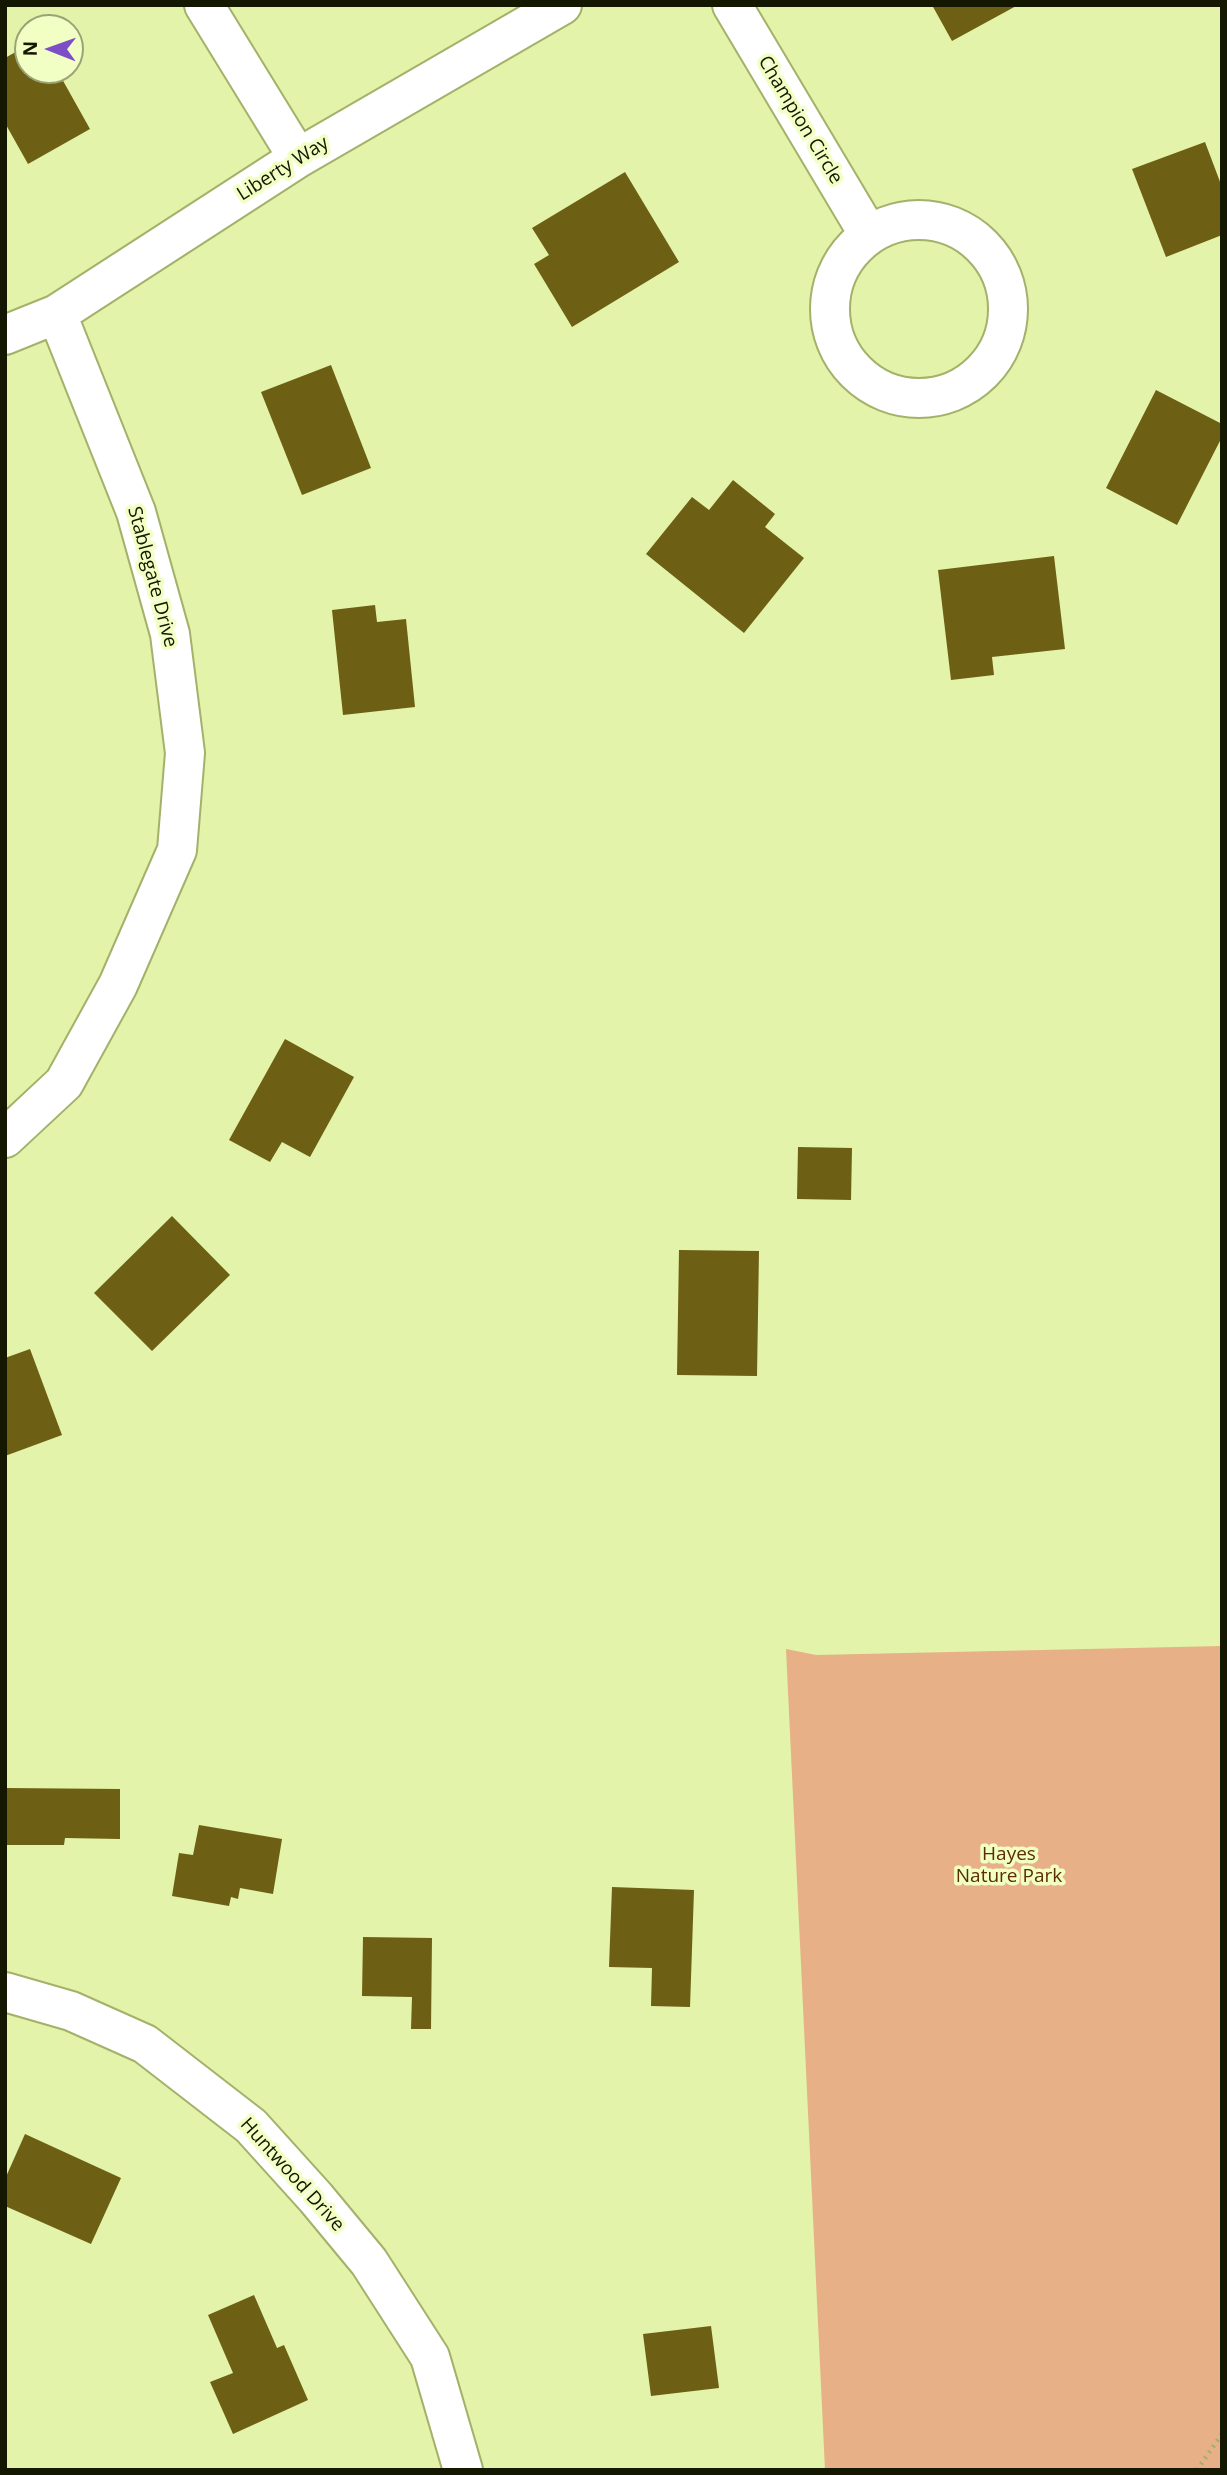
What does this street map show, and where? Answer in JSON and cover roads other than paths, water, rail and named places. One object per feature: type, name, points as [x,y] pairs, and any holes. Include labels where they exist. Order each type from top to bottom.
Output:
[{"type":"street","points":[[204,5],[298,158]]},
{"type":"street","name":"Liberty Way","points":[[5,335],[57,314],[298,158],[562,5]]},
{"type":"street","name":"Champion Circle","points":[[732,5],[869,235]]},
{"type":"street","points":[[917,219],[942,222],[966,233],[985,249],[999,270],[1007,294],[1008,320],[1002,344],[988,366],[970,383],[946,394],[922,398],[896,396],[873,385],[853,370],[839,348],[831,324],[831,298],[838,274],[851,252],[869,235],[892,224],[917,219]]},
{"type":"street","name":"Stablegate Drive","points":[[5,1138],[64,1083],[118,985],[177,850],[185,752],[170,634],[136,512],[57,314]]},
{"type":"street","name":"Huntwood Drive","points":[[5,1992],[71,2011],[145,2044],[251,2126],[369,2262],[430,2357],[463,2470]]},
{"type":"park label","name":"Hayes Nature Park","points":[[1009,1866]]}]
